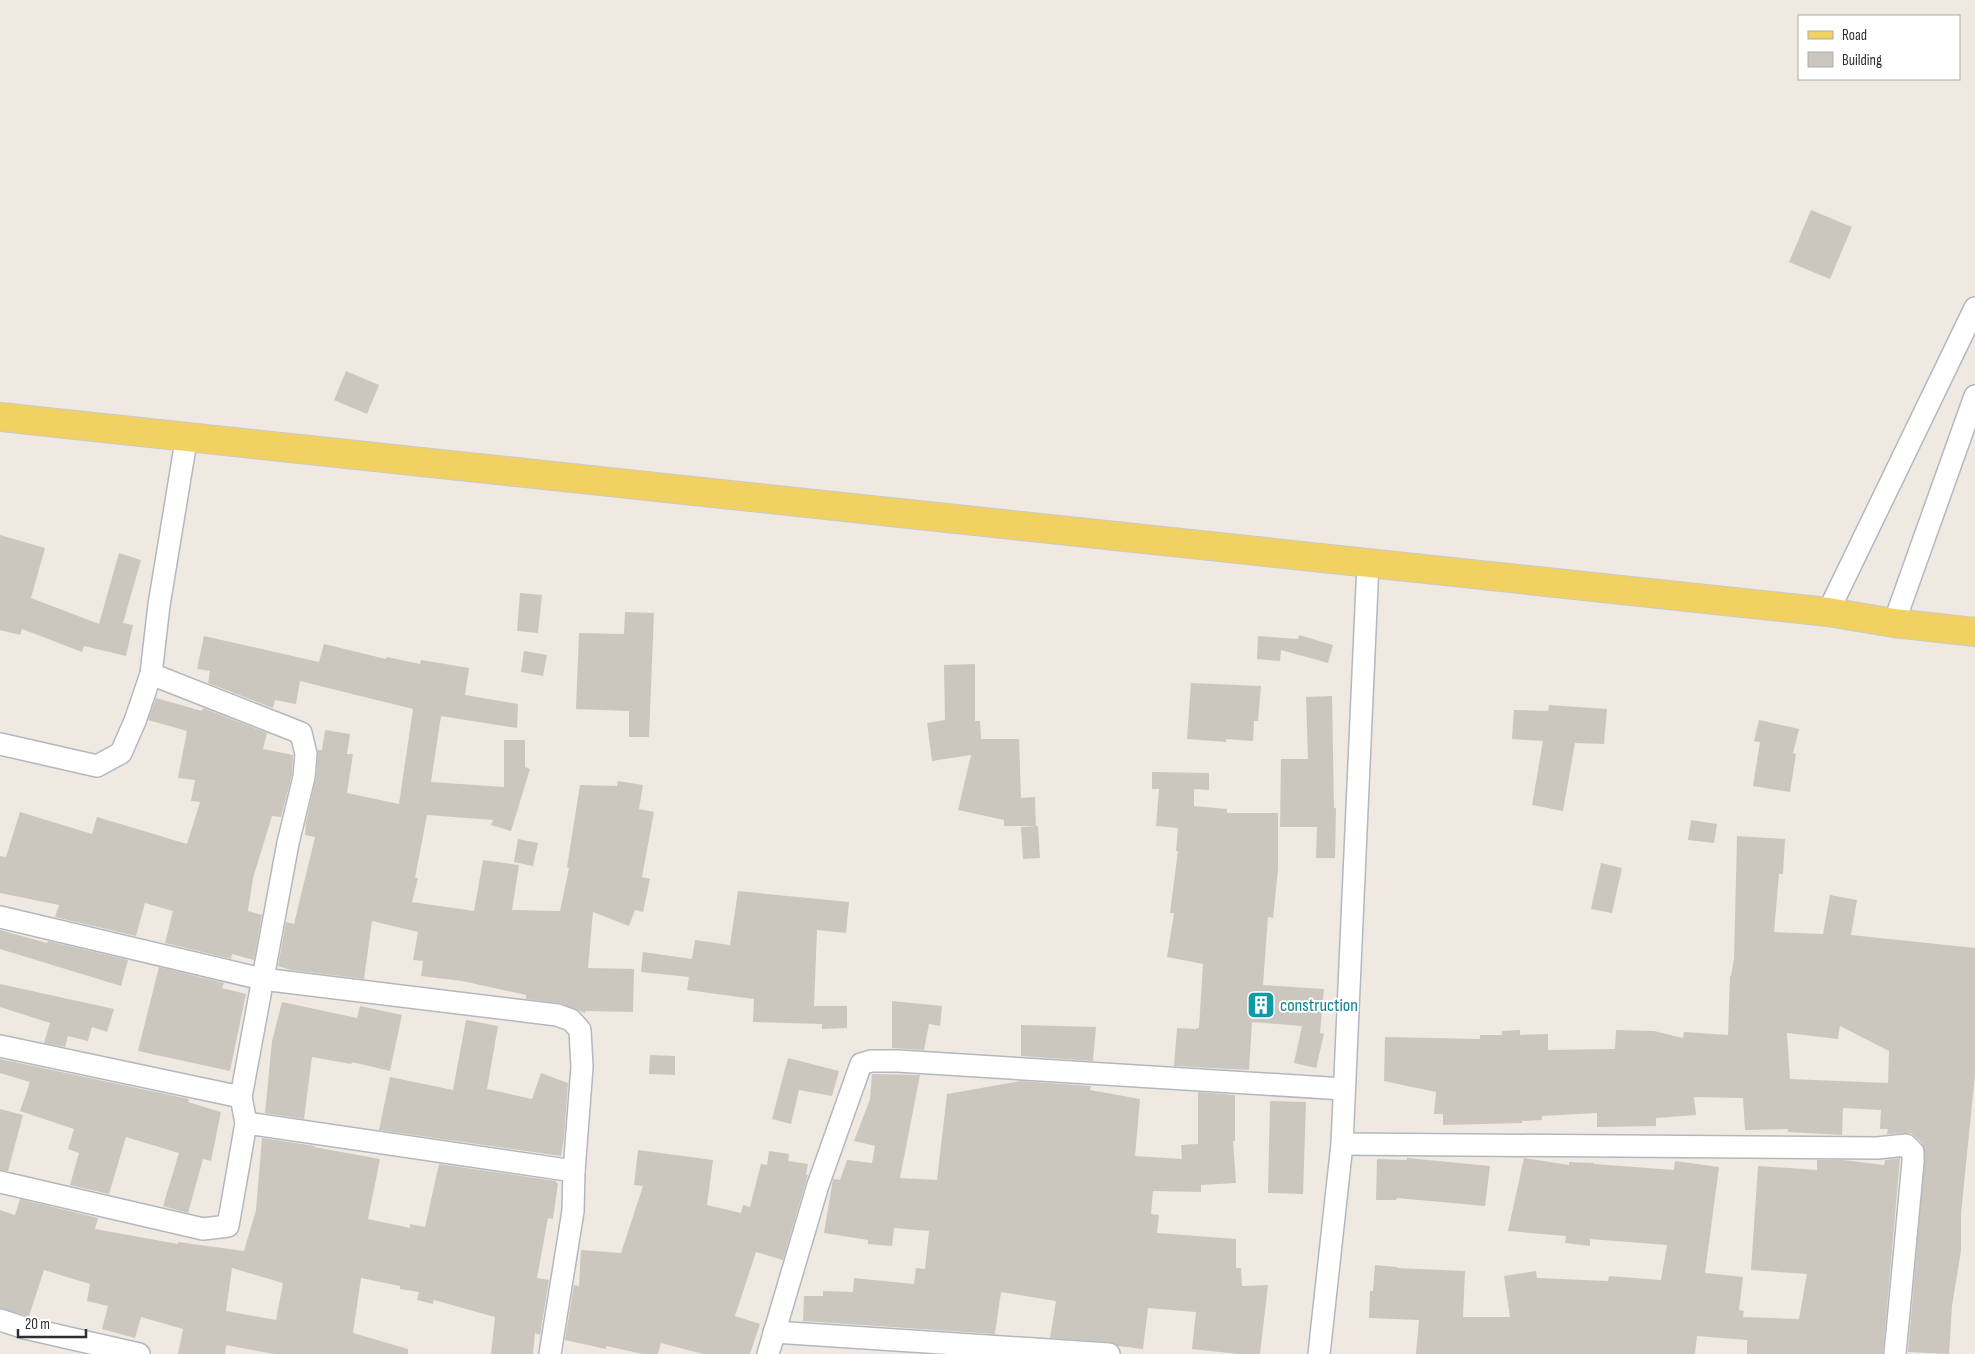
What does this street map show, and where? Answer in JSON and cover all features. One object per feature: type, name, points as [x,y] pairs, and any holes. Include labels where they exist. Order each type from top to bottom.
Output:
[{"type":"main road","points":[[0,416],[1828,612],[1894,623],[1975,632]]},
{"type":"street","points":[[1828,612],[1975,308]]},
{"type":"street","points":[[1894,623],[1975,396]]},
{"type":"street","points":[[0,744],[98,766],[121,753],[135,721],[151,674],[159,605],[187,436]]},
{"type":"street","points":[[1319,1354],[1342,1144],[1368,564]]},
{"type":"street","points":[[0,1182],[203,1229],[228,1226],[246,1123],[240,1097],[288,843],[304,776],[306,754],[301,733],[151,674]]},
{"type":"street","points":[[0,917],[262,979],[557,1015],[570,1020],[580,1030],[582,1067],[572,1211],[550,1354]]},
{"type":"street","points":[[0,1046],[240,1097]]},
{"type":"street","points":[[768,1354],[818,1186],[861,1064],[898,1061],[1344,1089]]},
{"type":"street","points":[[246,1123],[574,1171]]},
{"type":"street","points":[[1342,1144],[1877,1148],[1906,1145],[1913,1152],[1914,1162],[1895,1354]]},
{"type":"street","points":[[0,1320],[25,1328],[139,1354]]},
{"type":"street","points":[[774,1332],[1110,1354]]},
{"type":"building","points":[[1811,210],[1852,227],[1830,279],[1789,262]]},
{"type":"building","points":[[346,371],[379,385],[367,414],[334,400]]},
{"type":"building","points":[[0,535],[45,548],[31,598],[99,624],[119,553],[141,560],[123,623],[133,625],[126,656],[84,646],[82,652],[22,629],[20,635],[0,630]]},
{"type":"building","points":[[520,593],[542,595],[538,633],[517,631]]},
{"type":"building","points":[[625,612],[654,613],[649,737],[629,737],[629,711],[576,709],[579,633],[624,634]]},
{"type":"building","points":[[1299,635],[1333,645],[1328,663],[1281,650],[1280,661],[1257,659],[1258,636],[1298,639]]},
{"type":"building","points":[[204,636],[319,662],[324,644],[386,659],[387,657],[420,664],[421,660],[469,668],[465,695],[518,704],[517,728],[441,716],[431,782],[504,787],[504,740],[525,740],[525,767],[530,769],[511,831],[491,825],[493,820],[427,815],[415,878],[418,878],[412,902],[474,911],[483,860],[519,865],[512,910],[560,911],[569,868],[567,867],[580,785],[617,786],[618,781],[643,785],[639,809],[654,812],[642,877],[650,879],[643,912],[635,910],[629,926],[593,912],[588,968],[634,969],[633,1012],[585,1011],[585,1013],[559,1003],[526,999],[526,995],[462,981],[421,976],[423,961],[413,960],[418,932],[372,921],[364,979],[291,970],[278,966],[286,922],[294,924],[315,837],[305,835],[306,822],[316,778],[318,750],[322,750],[325,730],[350,734],[347,754],[353,754],[347,793],[399,804],[413,709],[300,681],[296,704],[275,700],[273,708],[208,683],[210,671],[197,669]]},
{"type":"building","points":[[524,651],[547,655],[543,676],[521,672]]},
{"type":"building","points":[[975,664],[975,721],[980,721],[981,739],[1019,739],[1021,798],[1035,797],[1036,826],[1004,826],[1004,820],[958,810],[971,755],[932,761],[927,723],[945,720],[944,665]]},
{"type":"building","points":[[1191,683],[1261,686],[1258,721],[1254,721],[1253,741],[1226,739],[1226,742],[1187,739]]},
{"type":"building","points":[[1332,696],[1334,808],[1336,808],[1335,858],[1316,858],[1317,827],[1280,827],[1281,759],[1308,759],[1306,697]]},
{"type":"building","points":[[156,698],[202,711],[203,708],[267,733],[263,749],[293,755],[292,775],[281,817],[272,816],[253,878],[248,911],[262,915],[254,960],[232,954],[231,959],[165,943],[173,911],[145,903],[136,936],[55,917],[59,905],[0,893],[0,856],[6,857],[20,812],[92,834],[97,817],[187,844],[200,802],[191,801],[195,780],[178,778],[187,731],[148,720]]},
{"type":"building","points":[[1549,705],[1607,709],[1604,744],[1575,743],[1563,811],[1532,805],[1543,741],[1512,739],[1514,710],[1548,711]]},
{"type":"building","points":[[1759,720],[1799,729],[1793,753],[1796,754],[1790,792],[1753,786],[1760,742],[1754,741]]},
{"type":"building","points":[[1152,772],[1209,773],[1209,790],[1194,789],[1194,806],[1227,809],[1227,813],[1278,813],[1278,870],[1273,918],[1268,917],[1263,985],[1324,989],[1320,1033],[1324,1034],[1316,1068],[1294,1063],[1302,1026],[1252,1022],[1249,1070],[1174,1066],[1177,1028],[1199,1028],[1203,964],[1167,957],[1174,913],[1170,913],[1178,851],[1176,851],[1178,828],[1156,826],[1159,789],[1152,789]]},
{"type":"building","points":[[1691,820],[1717,824],[1714,843],[1688,840]]},
{"type":"building","points":[[1038,826],[1040,858],[1023,859],[1021,827]]},
{"type":"building","points":[[1737,836],[1785,839],[1783,874],[1779,874],[1774,932],[1823,934],[1830,895],[1857,900],[1851,935],[1975,948],[1975,1074],[1961,1214],[1961,1251],[1952,1306],[1949,1354],[1908,1352],[1925,1152],[1922,1143],[1911,1133],[1887,1134],[1888,1129],[1880,1129],[1881,1110],[1843,1108],[1842,1135],[1788,1132],[1788,1129],[1745,1130],[1743,1098],[1694,1097],[1696,1115],[1656,1118],[1656,1126],[1597,1127],[1597,1113],[1542,1116],[1542,1120],[1522,1121],[1522,1123],[1443,1125],[1443,1114],[1434,1114],[1436,1092],[1384,1081],[1385,1037],[1480,1039],[1480,1035],[1502,1035],[1502,1031],[1520,1030],[1520,1035],[1548,1034],[1548,1050],[1615,1049],[1616,1030],[1654,1031],[1683,1038],[1684,1032],[1728,1035],[1730,976],[1734,959]],"holes":[[[1840,1026],[1889,1051],[1888,1083],[1790,1079],[1787,1033],[1838,1039]]]},
{"type":"building","points":[[518,839],[538,843],[533,866],[514,862]]},
{"type":"building","points":[[1601,863],[1622,868],[1612,913],[1591,909]]},
{"type":"building","points":[[738,891],[849,902],[846,933],[817,930],[814,1006],[847,1006],[847,1028],[822,1029],[822,1024],[753,1022],[754,999],[687,990],[689,977],[641,972],[643,952],[692,959],[695,940],[730,945]]},
{"type":"building","points":[[0,930],[47,943],[48,941],[128,960],[121,986],[0,949]]},
{"type":"building","points":[[159,967],[224,983],[222,988],[246,994],[230,1071],[138,1051]]},
{"type":"building","points":[[0,984],[114,1009],[107,1032],[92,1027],[88,1041],[68,1036],[65,1047],[44,1043],[50,1023],[0,1007]]},
{"type":"building","points":[[892,1001],[942,1006],[940,1026],[929,1024],[924,1050],[892,1048]]},
{"type":"building","points":[[282,1002],[357,1018],[360,1006],[402,1015],[390,1071],[352,1062],[351,1064],[312,1057],[304,1119],[265,1113],[272,1041]]},
{"type":"building","points":[[466,1020],[498,1026],[487,1089],[532,1099],[541,1073],[568,1083],[561,1156],[379,1130],[390,1077],[453,1090]]},
{"type":"building","points":[[1021,1025],[1096,1027],[1093,1061],[1021,1056]]},
{"type":"building","points":[[650,1055],[675,1056],[675,1075],[649,1074]]},
{"type":"building","points":[[788,1058],[839,1071],[832,1096],[799,1090],[791,1124],[772,1119]]},
{"type":"building","points":[[0,1059],[189,1099],[188,1102],[221,1112],[211,1161],[203,1159],[188,1213],[163,1206],[179,1153],[126,1137],[109,1194],[70,1185],[79,1153],[68,1149],[74,1129],[20,1111],[30,1082],[0,1073]]},
{"type":"building","points":[[872,1074],[920,1075],[900,1178],[937,1180],[947,1094],[1021,1081],[1091,1086],[1090,1090],[1140,1099],[1135,1156],[1182,1159],[1181,1145],[1198,1144],[1198,1092],[1235,1095],[1235,1141],[1233,1141],[1236,1183],[1201,1185],[1201,1192],[1153,1191],[1151,1214],[1159,1215],[1157,1233],[1236,1239],[1236,1268],[1241,1268],[1242,1286],[1268,1285],[1260,1354],[1238,1354],[1192,1349],[1196,1312],[1148,1308],[1143,1349],[1118,1346],[1110,1342],[1050,1338],[1056,1301],[1001,1292],[995,1334],[803,1321],[804,1296],[823,1296],[823,1291],[853,1292],[854,1278],[914,1284],[916,1268],[925,1269],[929,1231],[894,1228],[892,1246],[868,1244],[868,1240],[824,1233],[833,1179],[840,1180],[847,1160],[872,1163],[875,1146],[854,1141],[870,1099]]},
{"type":"building","points":[[1270,1101],[1306,1102],[1303,1194],[1268,1193]]},
{"type":"building","points":[[0,1109],[23,1115],[8,1171],[0,1170]]},
{"type":"building","points":[[262,1138],[380,1159],[368,1219],[410,1228],[410,1224],[425,1227],[439,1164],[556,1181],[558,1183],[553,1219],[548,1218],[537,1278],[549,1280],[540,1335],[535,1333],[533,1354],[491,1354],[495,1317],[434,1300],[433,1304],[417,1300],[419,1292],[400,1289],[400,1286],[361,1278],[353,1333],[408,1349],[408,1354],[274,1354],[226,1345],[225,1354],[178,1354],[183,1329],[141,1317],[135,1338],[102,1329],[108,1306],[87,1301],[90,1284],[44,1270],[29,1316],[0,1308],[0,1210],[15,1215],[20,1199],[98,1218],[95,1229],[178,1244],[178,1242],[244,1251],[256,1210]],"holes":[[[232,1268],[283,1283],[276,1320],[226,1311]]]},
{"type":"building","points":[[638,1150],[713,1160],[707,1205],[741,1213],[743,1205],[750,1207],[761,1164],[767,1165],[769,1151],[789,1154],[788,1161],[808,1164],[806,1175],[808,1175],[783,1260],[756,1252],[735,1316],[760,1324],[750,1354],[703,1354],[661,1343],[658,1354],[643,1354],[606,1346],[606,1349],[565,1340],[574,1285],[579,1286],[581,1250],[621,1253],[643,1186],[634,1185]]},
{"type":"building","points":[[1407,1158],[1490,1166],[1485,1206],[1397,1198],[1396,1200],[1376,1200],[1377,1159],[1407,1160]]},
{"type":"building","points":[[1524,1158],[1569,1165],[1569,1162],[1594,1163],[1674,1170],[1675,1161],[1719,1167],[1705,1273],[1743,1277],[1739,1310],[1744,1311],[1743,1317],[1799,1319],[1807,1274],[1751,1270],[1758,1166],[1817,1170],[1817,1160],[1843,1160],[1884,1165],[1885,1160],[1900,1158],[1883,1354],[1747,1354],[1747,1340],[1697,1336],[1695,1354],[1416,1354],[1419,1320],[1369,1318],[1370,1291],[1373,1291],[1375,1265],[1397,1268],[1465,1271],[1463,1317],[1510,1317],[1504,1276],[1536,1271],[1537,1278],[1608,1281],[1609,1276],[1661,1280],[1667,1245],[1590,1239],[1590,1246],[1565,1243],[1566,1236],[1508,1231]]},
{"type":"place","name":"construction","points":[[1261,1005]]}]
